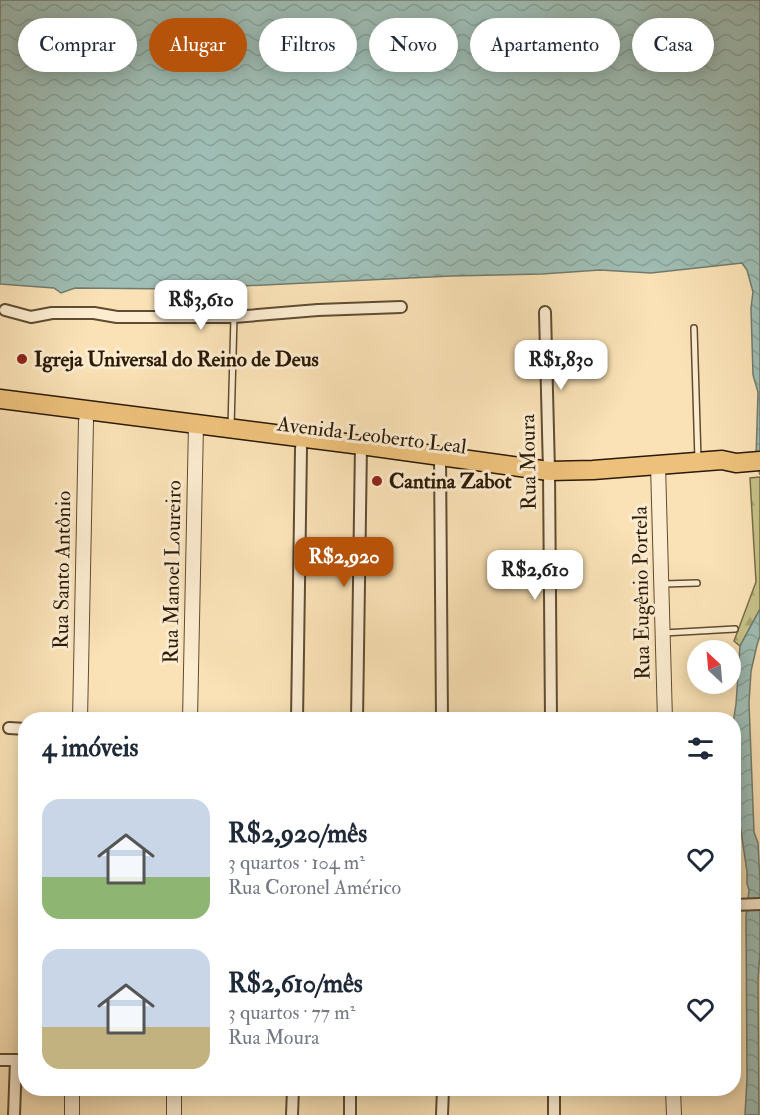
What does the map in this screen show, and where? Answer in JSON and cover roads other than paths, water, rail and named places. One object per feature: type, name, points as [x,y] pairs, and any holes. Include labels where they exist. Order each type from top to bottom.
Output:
[{"type":"main road","name":"Avenida Leoberto Leal","points":[[0,399],[196,429],[301,448],[361,450]]},
{"type":"main road","name":"Avenida Leoberto Leal","points":[[0,410],[86,421],[196,429],[230,428],[361,450],[580,481],[698,462],[722,460],[749,462]]},
{"type":"main road","name":"Avenida Leoberto Leal","points":[[659,470],[728,470],[749,462]]},
{"type":"street","points":[[5,310],[31,317],[52,313],[94,313],[117,317],[234,317],[318,310],[401,307]]},
{"type":"street","name":"Rua Moura","points":[[545,312],[551,712]]},
{"type":"street","name":"Rua Santo Antônio","points":[[80,712],[86,421]]},
{"type":"street","name":"Rua Manoel Loureiro","points":[[190,712],[196,429]]},
{"type":"street","points":[[297,712],[301,448]]},
{"type":"street","points":[[357,712],[361,450]]},
{"type":"street","points":[[440,461],[442,712]]},
{"type":"street","name":"Rua Eugênio Portela","points":[[659,470],[665,712]]},
{"type":"street","points":[[9,728],[18,729]]},
{"type":"street","points":[[741,905],[760,904]]},
{"type":"street","points":[[0,1060],[18,1060]]},
{"type":"street","points":[[14,1115],[18,1084]]},
{"type":"street","points":[[72,1096],[72,1115]]},
{"type":"street","points":[[174,1096],[174,1115]]},
{"type":"street","points":[[292,1115],[293,1096]]},
{"type":"street","points":[[350,1096],[350,1115]]},
{"type":"street","points":[[442,1115],[443,1096]]},
{"type":"street","points":[[554,1096],[554,1115]]},
{"type":"street","points":[[674,1096],[674,1115]]},
{"type":"lane","points":[[230,428],[234,317]]},
{"type":"lane","points":[[694,328],[698,462]]},
{"type":"lane","points":[[662,584],[697,583]]},
{"type":"lane","points":[[663,633],[735,629]]},
{"type":"water","points":[[0,0],[760,0],[760,475],[756,458],[758,392],[753,375],[751,308],[753,292],[747,270],[742,263],[651,273],[600,270],[180,289],[75,288],[61,293],[54,288],[0,284]]},
{"type":"water","points":[[760,609],[760,636],[751,671],[749,703],[754,832],[758,843],[760,881],[759,1115],[745,1115],[747,1079],[746,916],[749,890],[741,831],[741,712],[735,712],[737,694],[741,694],[741,644]]},
{"type":"place","name":"Igreja Universal do Reino de Deus","points":[[22,359]]},
{"type":"place","name":"Cantina Zabot","points":[[377,481]]}]
